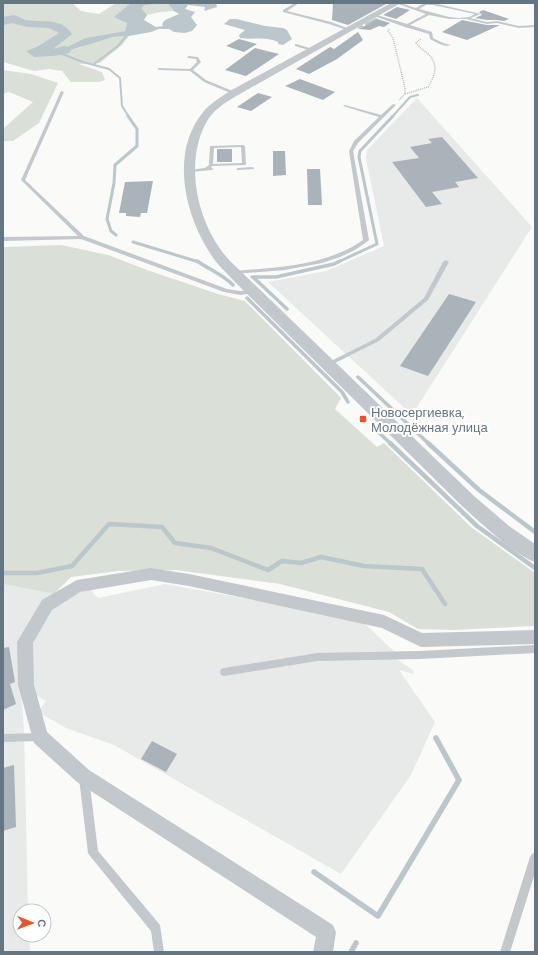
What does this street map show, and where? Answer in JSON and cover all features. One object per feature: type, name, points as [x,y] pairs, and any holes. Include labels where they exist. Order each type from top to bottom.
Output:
[{"type":"street","points":[[397,3],[234,93],[212,109],[199,125],[190,153],[190,171],[194,204],[202,230],[217,254],[253,292],[477,509],[503,531],[535,554]]},
{"type":"street","points":[[322,952],[326,932],[83,776],[40,737],[26,685],[25,642],[47,605],[77,586],[151,574],[189,580],[384,622],[421,640],[535,637]]},
{"type":"lane","points":[[297,3],[284,11],[348,29]]},
{"type":"lane","points":[[397,3],[450,19],[466,19],[487,23],[497,22],[519,27],[535,26]]},
{"type":"lane","points":[[417,9],[426,4],[433,4],[479,14],[466,19]]},
{"type":"lane","points":[[406,26],[430,13]]},
{"type":"lane","points":[[374,16],[431,33],[431,38],[442,44],[449,45]]},
{"type":"lane","points":[[296,45],[312,50]]},
{"type":"lane","points":[[189,57],[197,58],[199,62],[191,70]]},
{"type":"lane","points":[[160,69],[191,70],[205,81],[234,93]]},
{"type":"lane","points":[[62,92],[23,180],[82,237]]},
{"type":"lane","points":[[235,273],[322,262],[359,246],[366,240],[351,150],[356,142],[394,105]]},
{"type":"lane","points":[[345,106],[382,117]]},
{"type":"lane","points":[[190,171],[209,167],[244,164],[243,146],[212,147],[209,167]]},
{"type":"lane","points":[[209,167],[252,168]]},
{"type":"lane","points":[[3,239],[82,237],[226,291],[240,293],[253,292]]},
{"type":"lane","points":[[327,365],[377,340],[426,299],[446,262]]},
{"type":"lane","points":[[224,672],[317,657],[420,655],[535,648]]},
{"type":"lane","points":[[3,738],[40,737]]},
{"type":"lane","points":[[83,776],[93,853],[156,929],[159,952]]},
{"type":"lane","points":[[505,952],[535,857]]},
{"type":"path","points":[[398,23],[388,31],[393,38],[402,72],[405,94]]},
{"type":"path","points":[[394,105],[405,94],[428,87],[431,82],[436,66],[435,62],[416,43],[431,33]]},
{"type":"shaded area","points":[[3,3],[72,3],[81,11],[99,14],[116,3],[131,3],[115,17],[127,23],[125,31],[85,38],[65,48],[27,51],[34,57],[79,48],[93,42],[113,37],[129,36],[122,45],[100,63],[79,64],[102,72],[105,80],[99,82],[71,82],[62,71],[49,69],[34,71],[3,62]]},
{"type":"shaded area","points":[[131,3],[216,3],[217,7],[204,11],[205,7],[188,5],[185,9],[195,12],[191,17],[197,25],[192,31],[185,33],[174,32],[169,29],[159,29],[129,36],[113,37],[51,56],[34,57],[26,51],[48,43],[56,49],[65,48],[85,38],[125,31],[127,23],[114,17]],"holes":[[[168,4],[179,14],[165,20],[162,24],[163,26],[156,27],[144,20],[147,15],[141,8],[145,5]]]},
{"type":"shaded area","points":[[168,4],[174,11],[147,15],[140,8],[145,5]]},
{"type":"shaded area","points":[[230,19],[283,28],[287,30],[292,39],[283,45],[269,39],[240,38],[239,35],[245,30],[224,24]]},
{"type":"shaded area","points":[[3,70],[31,74],[58,83],[39,123],[13,141],[3,141],[3,129],[33,102],[9,92],[3,94]]},
{"type":"shaded area","points":[[417,98],[532,227],[412,415],[268,282],[326,271],[384,246],[366,159],[367,150]]},
{"type":"shaded area","points":[[61,245],[108,255],[218,294],[245,301],[341,398],[335,409],[377,447],[384,443],[471,527],[535,573],[535,626],[453,630],[418,629],[389,612],[280,584],[176,570],[118,571],[71,577],[54,594],[3,584],[3,247]]},
{"type":"shaded area","points":[[3,584],[54,594],[17,644],[24,729],[28,903],[12,903],[12,943],[29,943],[30,952],[3,952]]},
{"type":"shaded area","points":[[165,584],[332,614],[362,621],[398,655],[396,659],[413,670],[414,674],[399,670],[435,722],[411,775],[341,874],[114,745],[66,728],[38,712],[46,701],[35,695],[29,670],[30,640],[47,614],[71,596],[90,589],[98,598]]},
{"type":"building","points":[[333,3],[386,4],[348,25],[332,20]]},
{"type":"building","points":[[397,7],[410,10],[396,19],[383,15]]},
{"type":"building","points":[[483,10],[509,19],[504,21],[475,18],[482,15],[479,12]]},
{"type":"building","points":[[377,19],[390,23],[384,27],[379,26],[370,30],[359,29]]},
{"type":"building","points":[[462,20],[487,25],[500,25],[467,40],[442,32]]},
{"type":"building","points":[[358,32],[363,40],[337,59],[309,74],[296,69],[330,47],[334,49]]},
{"type":"building","points":[[239,39],[257,44],[244,52],[226,46]]},
{"type":"building","points":[[255,48],[279,54],[246,76],[225,70]]},
{"type":"building","points":[[300,79],[335,92],[323,100],[285,86]]},
{"type":"building","points":[[258,93],[272,97],[251,111],[237,107]]},
{"type":"building","points":[[442,137],[478,178],[455,182],[459,187],[432,192],[442,204],[426,207],[392,162],[419,158],[410,147],[432,143],[428,139]]},
{"type":"building","points":[[217,149],[232,149],[232,162],[217,162]]},
{"type":"building","points":[[273,151],[285,151],[286,175],[273,176]]},
{"type":"building","points":[[307,169],[320,169],[322,205],[308,205]]},
{"type":"building","points":[[153,181],[147,213],[141,213],[140,217],[126,216],[126,213],[119,213],[125,182]]},
{"type":"building","points":[[449,294],[476,302],[428,376],[400,366]]},
{"type":"building","points":[[9,647],[15,682],[10,684],[16,704],[3,710],[3,648]]},
{"type":"building","points":[[152,741],[177,754],[166,772],[141,759]]},
{"type":"building","points":[[14,765],[16,827],[3,831],[3,768]]},
{"type":"waterway","points":[[3,21],[14,19],[20,22],[49,24],[55,26],[66,34],[42,50],[51,53],[64,50]]},
{"type":"waterway","points":[[366,24],[376,19]]},
{"type":"waterway","points":[[94,64],[118,46],[128,34]]},
{"type":"waterway","points":[[57,52],[83,62],[109,69],[120,78],[122,106],[129,117]]},
{"type":"waterway","points":[[392,117],[410,97],[418,95]]},
{"type":"waterway","points":[[116,235],[111,231],[107,219],[114,183],[115,165],[137,146],[137,129],[128,116]]},
{"type":"waterway","points":[[338,262],[377,244],[359,157],[360,151],[393,116]]},
{"type":"waterway","points":[[133,242],[198,262]]},
{"type":"waterway","points":[[198,262],[233,285]]},
{"type":"waterway","points":[[253,277],[276,277],[338,262]]},
{"type":"waterway","points":[[253,277],[287,309]]},
{"type":"waterway","points":[[247,298],[342,392],[348,402]]},
{"type":"waterway","points":[[358,377],[429,444]]},
{"type":"waterway","points":[[374,428],[391,444]]},
{"type":"waterway","points":[[390,443],[477,526],[535,568]]},
{"type":"waterway","points":[[428,443],[479,490],[535,532]]},
{"type":"waterway","points":[[3,573],[37,573],[72,566],[109,524],[162,527],[175,543],[211,548],[268,570],[282,561],[301,563],[321,557],[364,566],[422,569],[445,604]]},
{"type":"waterway","points":[[314,872],[378,916],[459,780],[436,738]]},
{"type":"waterway","points":[[351,952],[356,943]]},
{"type":"place","name":"Новосергиевка, Молодёжная улица","points":[[363,419]]}]
